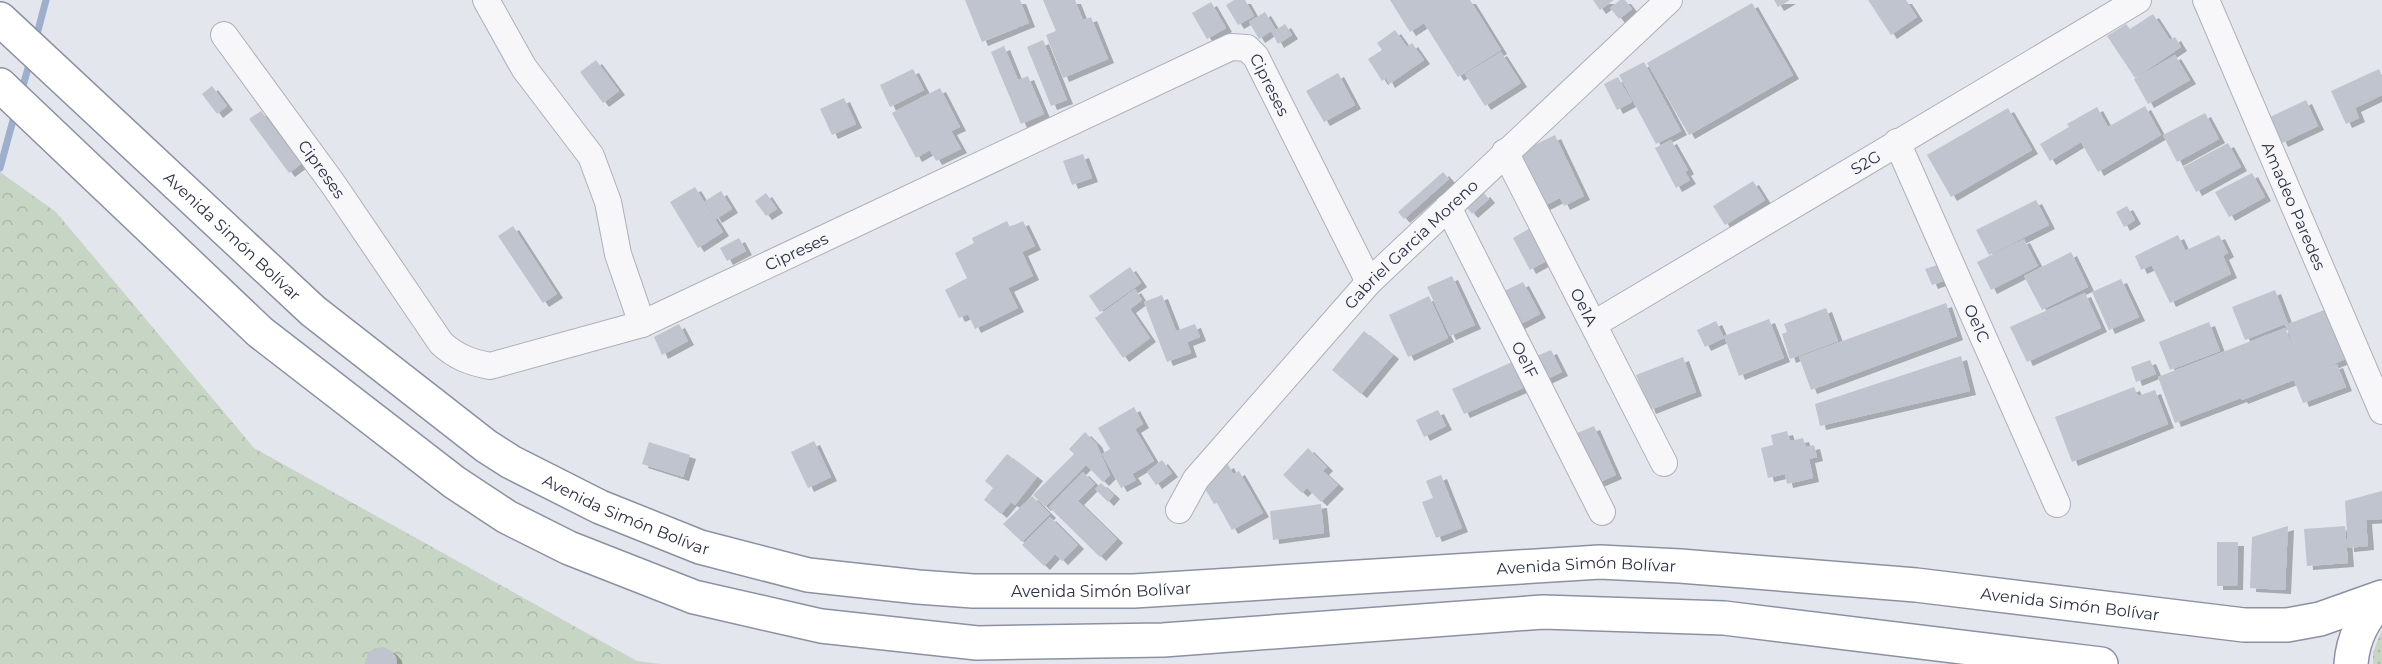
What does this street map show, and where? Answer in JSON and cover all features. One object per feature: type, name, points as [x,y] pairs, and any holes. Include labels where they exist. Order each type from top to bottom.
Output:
[{"type":"highway","name":"Avenida Simón Bolívar","points":[[8,26],[313,311],[486,446],[511,462],[600,507],[700,548],[808,575],[973,591],[1134,591],[1600,562],[1680,566],[1916,585],[2255,625],[2287,625],[2320,619],[2382,597]]},
{"type":"highway","points":[[1,86],[260,332],[454,482],[507,517],[569,548],[694,597],[821,626],[977,643],[1163,640],[1543,612],[1725,618],[2101,664]]},
{"type":"highway","points":[[2351,664],[2352,646],[2364,618],[2382,597]]},
{"type":"street","points":[[486,0],[524,68],[591,156],[608,202],[618,255],[642,324]]},
{"type":"street","name":"Gabriel Garcia Moreno","points":[[1179,510],[1196,479],[1369,282],[1669,0]]},
{"type":"street","name":"S2G","points":[[1594,324],[2138,0]]},
{"type":"street","name":"Amadeo Paredes","points":[[2206,0],[2382,411]]},
{"type":"street","name":"Cipreses","points":[[224,35],[333,184],[441,343],[454,355],[470,362],[490,366],[642,324],[1231,47],[1246,48],[1256,57],[1369,282]]},
{"type":"street","name":"Oe1C","points":[[1897,142],[2057,504]]},
{"type":"street","name":"Oe1A","points":[[1505,152],[1664,463]]},
{"type":"street","name":"Oe1F","points":[[1448,207],[1602,513]]},
{"type":"green space","points":[[0,172],[56,212],[254,448],[637,661],[661,664],[0,664]]},
{"type":"green space","points":[[2382,630],[2382,664],[2373,664],[2373,652]]},
{"type":"building","points":[[965,0],[1020,0],[1029,23],[982,42]]},
{"type":"building","points":[[1043,0],[1075,0],[1083,20],[1091,17],[1108,59],[1063,78],[1046,35],[1056,31]]},
{"type":"building","points":[[1234,0],[1245,0],[1254,16],[1238,25],[1226,5]]},
{"type":"building","points":[[1390,0],[1470,0],[1501,50],[1458,77],[1424,23],[1410,32]]},
{"type":"building","points":[[1593,0],[1614,0],[1600,10]]},
{"type":"building","points":[[1620,0],[1625,0],[1632,9],[1619,19],[1610,8]]},
{"type":"building","points":[[1774,0],[1790,0],[1778,7]]},
{"type":"building","points":[[1868,0],[1906,0],[1917,17],[1891,35]]},
{"type":"building","points":[[1211,2],[1226,28],[1207,39],[1192,13]]},
{"type":"building","points":[[1752,3],[1793,75],[1689,135],[1647,63]]},
{"type":"building","points":[[1265,12],[1276,30],[1285,24],[1292,35],[1278,44],[1271,31],[1259,39],[1249,22]]},
{"type":"building","points":[[2153,14],[2170,40],[2175,37],[2181,47],[2135,78],[2107,36],[2126,24],[2130,29]]},
{"type":"building","points":[[1395,30],[1407,47],[1412,43],[1424,60],[1389,84],[1386,78],[1382,81],[1368,59],[1382,50],[1377,43]]},
{"type":"building","points":[[1043,40],[1067,100],[1051,106],[1027,47]]},
{"type":"building","points":[[1004,46],[1018,80],[1028,76],[1044,114],[1021,124],[991,52]]},
{"type":"building","points":[[1501,52],[1521,83],[1485,106],[1465,74]]},
{"type":"building","points":[[2175,55],[2190,80],[2148,104],[2134,79]]},
{"type":"building","points":[[596,60],[619,91],[603,103],[580,72]]},
{"type":"building","points":[[1644,62],[1681,131],[1656,144],[1619,75]]},
{"type":"building","points":[[913,69],[924,90],[890,107],[880,85]]},
{"type":"building","points":[[2379,69],[2382,76],[2382,95],[2355,108],[2359,118],[2346,124],[2331,91]]},
{"type":"building","points":[[1338,73],[1355,105],[1324,122],[1306,91]]},
{"type":"building","points":[[1618,77],[1632,102],[1617,110],[1604,84]]},
{"type":"building","points":[[212,86],[227,106],[217,114],[202,94]]},
{"type":"building","points":[[940,88],[960,127],[951,131],[961,149],[936,161],[930,150],[916,158],[892,113]]},
{"type":"building","points":[[844,98],[856,124],[832,135],[820,109]]},
{"type":"building","points":[[2306,100],[2318,126],[2282,143],[2270,117]]},
{"type":"building","points":[[2145,106],[2161,135],[2098,172],[2081,142],[2050,161],[2040,144],[2069,127],[2067,124],[2097,107],[2108,127]]},
{"type":"building","points":[[2008,108],[2032,150],[1951,197],[1927,155]]},
{"type":"building","points":[[261,111],[301,164],[289,173],[249,119]]},
{"type":"building","points":[[2205,113],[2219,139],[2177,162],[2163,135]]},
{"type":"building","points":[[1555,135],[1584,196],[1564,206],[1560,198],[1540,208],[1514,155]]},
{"type":"building","points":[[1671,140],[1688,170],[1685,172],[1690,180],[1676,188],[1655,148]]},
{"type":"building","points":[[2228,143],[2241,167],[2196,192],[2183,167]]},
{"type":"building","points":[[1083,154],[1092,178],[1072,185],[1063,161]]},
{"type":"building","points":[[1443,172],[1449,179],[1404,219],[1398,212]]},
{"type":"building","points":[[2252,173],[2265,197],[2229,217],[2215,192]]},
{"type":"building","points":[[1753,181],[1765,200],[1725,225],[1713,206]]},
{"type":"building","points":[[695,187],[723,232],[698,248],[670,202]]},
{"type":"building","points":[[721,191],[732,209],[716,219],[705,201]]},
{"type":"building","points":[[766,193],[777,209],[766,216],[755,201]]},
{"type":"building","points":[[1484,193],[1489,199],[1472,214],[1466,207]]},
{"type":"building","points":[[2036,200],[2049,225],[1989,255],[1976,230]]},
{"type":"building","points":[[2127,206],[2135,220],[2124,227],[2116,212]]},
{"type":"building","points":[[1007,221],[1010,227],[1023,221],[1035,246],[1022,252],[1033,276],[1008,288],[1018,308],[975,329],[968,314],[959,318],[945,290],[967,278],[955,253],[974,243],[972,238]]},
{"type":"building","points":[[513,226],[557,294],[543,303],[498,236]]},
{"type":"building","points":[[1532,227],[1550,259],[1530,270],[1513,238]]},
{"type":"building","points":[[2178,235],[2185,250],[2141,270],[2135,256]]},
{"type":"building","points":[[2219,235],[2228,253],[2223,256],[2231,274],[2170,303],[2152,266]]},
{"type":"building","points":[[739,238],[746,251],[727,261],[720,248]]},
{"type":"building","points":[[2024,239],[2038,266],[1991,290],[1977,262]]},
{"type":"building","points":[[2071,252],[2088,287],[2042,310],[2024,276]]},
{"type":"building","points":[[1937,265],[1943,281],[1932,285],[1925,269]]},
{"type":"building","points":[[1130,267],[1141,283],[1100,312],[1089,296]]},
{"type":"building","points":[[1452,276],[1475,325],[1450,336],[1427,287]]},
{"type":"building","points":[[2121,279],[2139,317],[2109,330],[2092,292]]},
{"type":"building","points":[[1523,282],[1540,314],[1517,326],[1500,293]]},
{"type":"building","points":[[1135,289],[1142,300],[1130,309],[1150,338],[1123,358],[1095,318]]},
{"type":"building","points":[[2275,290],[2288,324],[2332,307],[2351,357],[2311,373],[2337,364],[2346,387],[2303,403],[2294,380],[2175,423],[2158,377],[2285,328],[2305,376],[2285,324],[2245,340],[2232,307]]},
{"type":"building","points":[[2085,293],[2101,328],[2027,362],[2010,327]]},
{"type":"building","points":[[1162,295],[1176,331],[1195,324],[1200,337],[1187,342],[1191,353],[1167,362],[1144,302]]},
{"type":"building","points":[[1429,296],[1448,338],[1408,357],[1389,315]]},
{"type":"building","points":[[1946,303],[1957,336],[1811,390],[1799,357]]},
{"type":"building","points":[[1826,308],[1838,341],[1790,359],[1782,334],[1787,332],[1784,324]]},
{"type":"building","points":[[1769,319],[1784,358],[1739,376],[1724,336]]},
{"type":"building","points":[[1716,321],[1724,338],[1705,347],[1697,330]]},
{"type":"building","points":[[2209,322],[2220,351],[2170,370],[2159,342]]},
{"type":"building","points":[[679,324],[688,341],[662,355],[654,337]]},
{"type":"building","points":[[1364,331],[1393,355],[1361,394],[1332,370]]},
{"type":"building","points":[[1551,350],[1562,372],[1543,381],[1532,358]]},
{"type":"building","points":[[1961,356],[1970,391],[1820,426],[1815,404]]},
{"type":"building","points":[[1683,357],[1696,392],[1650,410],[1636,375]]},
{"type":"building","points":[[2150,360],[2156,374],[2136,382],[2131,367]]},
{"type":"building","points":[[1512,362],[1523,388],[1464,414],[1452,389]]},
{"type":"building","points":[[2134,387],[2138,396],[2155,390],[2168,424],[2072,462],[2055,417]]},
{"type":"building","points":[[1134,407],[1143,424],[1135,429],[1154,461],[1132,474],[1136,480],[1121,488],[1102,454],[1110,449],[1098,428]]},
{"type":"building","points":[[1438,410],[1446,426],[1424,437],[1416,420]]},
{"type":"building","points":[[1594,426],[1616,475],[1593,485],[1570,436]]},
{"type":"building","points":[[1787,431],[1790,441],[1803,438],[1806,447],[1814,445],[1817,457],[1809,459],[1813,478],[1787,484],[1785,474],[1768,478],[1761,448],[1773,445],[1771,435]]},
{"type":"building","points":[[1085,432],[1096,443],[1110,475],[1103,482],[1086,465],[1045,507],[1033,495],[1074,454],[1069,449]]},
{"type":"building","points":[[814,441],[831,477],[808,488],[791,452]]},
{"type":"building","points":[[649,442],[690,455],[683,477],[642,464]]},
{"type":"building","points":[[1308,448],[1327,467],[1323,471],[1338,485],[1321,502],[1307,488],[1302,493],[1283,475]]},
{"type":"building","points":[[1007,454],[1037,477],[1015,505],[1011,502],[1001,514],[984,500],[993,488],[985,481]]},
{"type":"building","points":[[1162,460],[1172,473],[1156,485],[1147,472]]},
{"type":"building","points":[[1228,464],[1233,474],[1239,471],[1263,513],[1232,530],[1217,503],[1214,504],[1200,480]]},
{"type":"building","points":[[1083,472],[1095,484],[1078,501],[1117,539],[1100,557],[1049,507]]},
{"type":"building","points":[[1441,475],[1462,528],[1436,538],[1422,502],[1433,498],[1426,481]]},
{"type":"building","points":[[1101,483],[1114,495],[1108,502],[1095,489]]},
{"type":"building","points":[[2382,491],[2382,519],[2366,520],[2368,546],[2348,548],[2345,501]]},
{"type":"building","points":[[1032,496],[1050,514],[1022,542],[1003,524]]},
{"type":"building","points":[[1321,504],[1324,533],[1273,540],[1270,511]]},
{"type":"building","points":[[1050,517],[1078,545],[1062,561],[1055,554],[1044,566],[1022,545]]},
{"type":"building","points":[[2288,526],[2285,590],[2250,588],[2252,537]]},
{"type":"building","points":[[2345,526],[2348,563],[2307,566],[2304,529]]},
{"type":"building","points":[[2217,542],[2238,542],[2237,586],[2217,586]]},
{"type":"building","points":[[384,647],[396,657],[397,664],[365,664],[368,653],[375,648]]},
{"type":"waterway","points":[[36,38],[46,0]]},
{"type":"waterway","points":[[21,93],[30,61]]},
{"type":"waterway","points":[[0,168],[15,113]]}]
